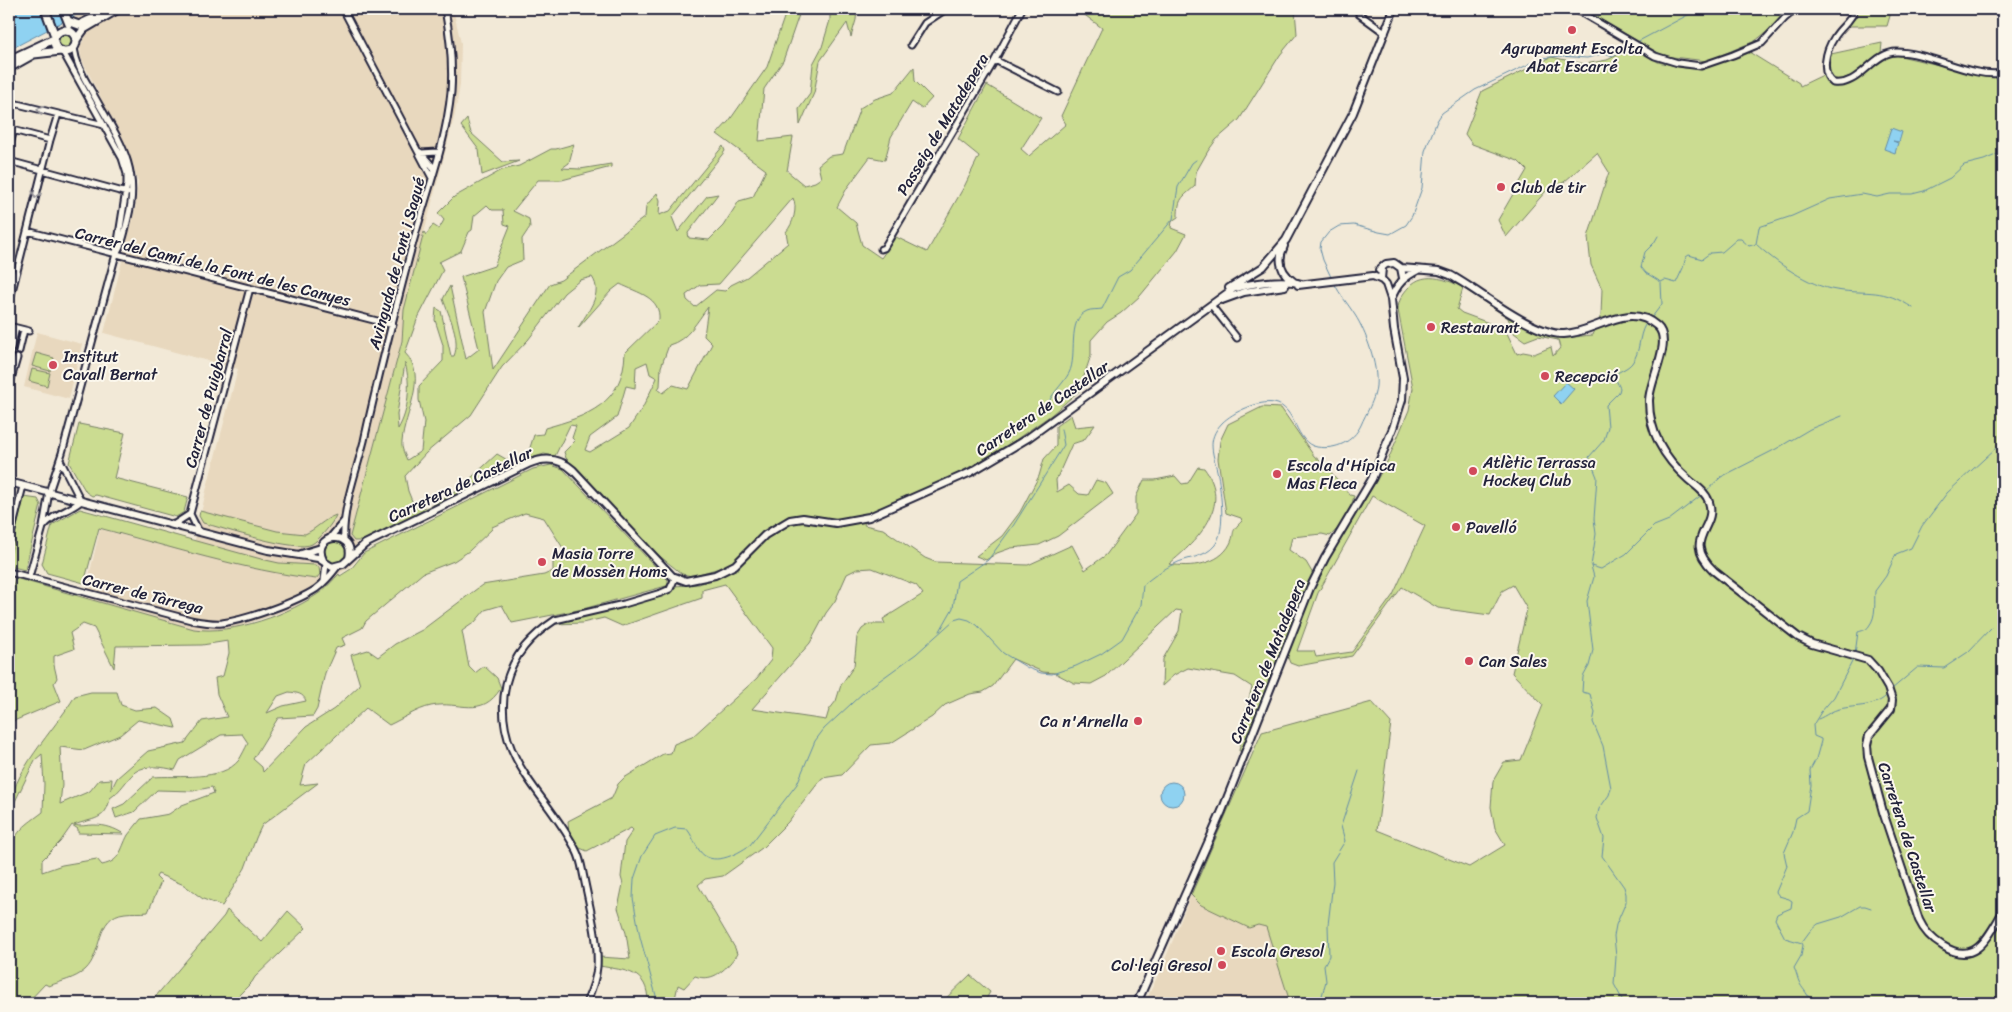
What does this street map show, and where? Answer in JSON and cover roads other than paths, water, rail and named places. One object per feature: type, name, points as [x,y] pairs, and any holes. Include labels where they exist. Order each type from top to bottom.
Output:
[{"type":"main road","points":[[45,9],[54,34],[56,47],[62,52]]},
{"type":"main road","points":[[63,9],[71,32],[76,40]]},
{"type":"main road","points":[[9,68],[34,54],[69,51],[74,48],[76,40],[84,29],[118,9]]},
{"type":"main road","points":[[71,32],[79,24],[110,13]]},
{"type":"main road","points":[[68,21],[79,24]]},
{"type":"main road","points":[[9,60],[61,30],[71,32]]},
{"type":"main road","points":[[9,73],[30,60],[34,54]]},
{"type":"street","points":[[343,9],[432,178]]},
{"type":"street","name":"Avinguda de Font i Sagué","points":[[345,542],[344,521],[392,325],[446,124],[451,91],[451,49],[445,9]]},
{"type":"street","points":[[911,45],[926,24],[946,9]]},
{"type":"street","name":"Passeig de Matadepera","points":[[881,249],[884,248],[897,226],[1022,9]]},
{"type":"street","points":[[1294,282],[1286,276],[1281,265],[1281,252],[1349,121],[1394,9]]},
{"type":"street","points":[[1575,9],[1636,46],[1665,60],[1692,66],[1706,65],[1762,43],[1796,9]]},
{"type":"street","points":[[1855,9],[1850,20],[1830,44],[1826,71],[1828,78],[1833,83],[1847,82],[1881,57],[1896,52],[1987,73],[2003,73]]},
{"type":"street","points":[[1359,14],[1385,33]]},
{"type":"street","points":[[74,48],[80,70],[126,156],[132,175],[133,193],[130,212],[121,246],[116,254]]},
{"type":"street","points":[[29,578],[43,527],[49,492],[60,460],[116,254],[127,193],[125,166],[62,52]]},
{"type":"street","points":[[994,60],[1058,92]]},
{"type":"street","points":[[9,102],[104,126]]},
{"type":"street","points":[[9,303],[58,114]]},
{"type":"street","points":[[9,147],[11,129],[50,140]]},
{"type":"street","points":[[419,152],[438,152]]},
{"type":"street","points":[[419,152],[434,168]]},
{"type":"street","points":[[9,161],[127,193]]},
{"type":"street","name":"Carrer del Camí de la Font de les Canyes","points":[[28,231],[392,325]]},
{"type":"street","points":[[1280,286],[1260,286],[1254,284],[1254,277],[1286,240]]},
{"type":"street","points":[[1369,277],[1390,263],[1394,263],[1401,268],[1401,281],[1391,299]]},
{"type":"street","points":[[1382,268],[1380,275],[1384,282]]},
{"type":"street","name":"Carretera de Castellar","points":[[1401,268],[1440,271],[1450,275],[1530,325],[1558,334],[1575,332],[1627,315],[1641,317],[1658,327],[1663,335],[1664,342],[1649,394],[1649,409],[1654,432],[1670,463],[1704,494],[1710,505],[1710,514],[1700,543],[1701,553],[1707,564],[1798,636],[1821,646],[1854,654],[1871,663],[1888,688],[1892,705],[1889,713],[1869,736],[1867,745],[1868,757],[1883,812],[1921,924],[1928,934],[1942,946],[1956,953],[1968,953],[1981,945],[2003,912]]},
{"type":"street","points":[[1302,284],[1369,277],[1394,286],[1419,270]]},
{"type":"street","points":[[1223,295],[1239,281],[1258,271]]},
{"type":"street","points":[[9,276],[15,278]]},
{"type":"street","name":"Carretera de Castellar","points":[[348,559],[365,544],[528,464],[544,459],[563,463],[573,470],[662,566],[676,578],[686,581],[697,580],[730,568],[739,562],[765,535],[790,520],[803,518],[836,523],[869,517],[971,472],[1028,438],[1223,295],[1240,287],[1254,284],[1294,282],[1302,284]]},
{"type":"street","name":"Carretera de Matadepera","points":[[1138,1003],[1222,811],[1310,588],[1325,558],[1372,479],[1400,410],[1403,390],[1391,299],[1384,282]]},
{"type":"street","name":"Carretera de Castellar","points":[[1213,304],[1244,292],[1302,284]]},
{"type":"street","name":"Carrer de Puigbarral","points":[[190,514],[250,288]]},
{"type":"street","points":[[1213,304],[1237,338]]},
{"type":"street","points":[[9,326],[27,331],[19,351]]},
{"type":"street","points":[[9,356],[16,328]]},
{"type":"street","points":[[9,379],[17,358]]},
{"type":"street","points":[[60,460],[81,501]]},
{"type":"street","points":[[55,475],[58,473],[69,477]]},
{"type":"street","points":[[9,482],[268,550],[318,558],[337,567],[348,559],[350,551],[345,542],[338,538],[329,539],[321,548],[300,555]]},
{"type":"street","points":[[9,542],[23,486]]},
{"type":"street","points":[[43,527],[55,515],[65,513],[81,501]]},
{"type":"street","points":[[47,507],[50,513],[55,515]]},
{"type":"street","points":[[173,525],[190,514],[199,532]]},
{"type":"street","name":"Avinguda de Font i Sagué","points":[[329,539],[344,521]]},
{"type":"street","name":"Carretera de Castellar","points":[[345,542],[365,544]]},
{"type":"street","points":[[321,548],[321,556],[325,562],[324,581]]},
{"type":"street","name":"Carrer de Tàrrega","points":[[9,572],[192,620],[213,623],[234,620],[284,604],[312,591],[329,578],[337,567]]},
{"type":"street","points":[[586,1003],[595,980],[597,965],[590,906],[580,860],[568,836],[513,756],[502,716],[505,691],[511,668],[520,651],[530,639],[555,620],[624,604],[661,593],[674,584],[676,578]]},
{"type":"water","points":[[9,9],[87,9],[9,50]]},
{"type":"water","points":[[1891,128],[1902,132],[1899,142],[1893,141],[1898,143],[1895,153],[1884,149]]},
{"type":"water","points":[[1566,382],[1574,389],[1561,404],[1553,396]]},
{"type":"water","points":[[1172,782],[1180,786],[1184,794],[1180,802],[1172,806],[1164,802],[1160,794],[1164,786]]},
{"type":"waterway","points":[[1637,42],[1699,9]]},
{"type":"waterway","points":[[1331,277],[1320,249],[1321,242],[1329,232],[1339,226],[1354,225],[1390,234],[1406,225],[1412,216],[1422,188],[1425,151],[1442,113],[1475,90],[1542,58],[1560,56],[1587,58],[1605,53],[1613,56],[1632,45]]},
{"type":"waterway","points":[[1658,236],[1645,252],[1641,267],[1646,273],[1661,282],[1665,280],[1676,283],[1686,257],[1689,255],[1702,259],[1710,253],[1722,252],[1737,239],[1741,239],[1749,246],[1756,244],[1759,227],[1792,216],[1830,199],[1862,194],[1877,197],[1924,191],[1950,178],[1964,165],[1984,160],[2003,152]]},
{"type":"waterway","points":[[1048,411],[1046,409],[1050,399],[1069,373],[1073,357],[1074,330],[1077,322],[1087,311],[1102,309],[1118,277],[1130,270],[1173,219],[1178,187],[1192,163],[1196,160]]},
{"type":"waterway","points":[[1756,244],[1793,272],[1815,284],[1836,290],[1884,294],[1902,301],[1913,308]]},
{"type":"waterway","points":[[658,1003],[640,937],[633,898],[634,879],[642,856],[655,836],[675,828],[687,829],[699,850],[704,855],[717,859],[731,856],[750,845],[797,784],[815,741],[824,729],[865,691],[916,654],[954,620],[961,618],[969,620],[977,625],[1003,653],[1028,668],[1041,673],[1052,674],[1076,666],[1101,654],[1122,639],[1141,605],[1143,585],[1170,566],[1196,557],[1215,545],[1221,530],[1222,521],[1218,475],[1212,442],[1222,423],[1233,415],[1254,405],[1274,403],[1282,406],[1287,411],[1299,432],[1309,444],[1324,448],[1343,444],[1358,431],[1374,396],[1376,386],[1375,368],[1363,330],[1334,283]]},
{"type":"waterway","points":[[1652,317],[1662,304],[1661,283]]},
{"type":"waterway","points":[[1624,1003],[1614,984],[1616,957],[1614,936],[1616,925],[1626,902],[1626,894],[1624,887],[1602,856],[1604,838],[1597,818],[1599,809],[1609,795],[1611,788],[1603,746],[1593,722],[1595,713],[1590,694],[1582,692],[1583,677],[1589,666],[1593,650],[1587,601],[1594,577],[1591,566],[1596,534],[1594,519],[1597,477],[1589,457],[1604,440],[1608,427],[1606,405],[1619,392],[1620,388],[1615,378],[1616,374],[1628,367],[1635,358],[1645,325]]},
{"type":"waterway","points":[[1706,491],[1721,477],[1810,429],[1842,416]]},
{"type":"waterway","points":[[940,631],[953,608],[957,581],[988,560],[1013,526],[1064,445],[1061,429]]},
{"type":"waterway","points":[[1855,654],[1858,632],[1867,628],[1872,622],[1875,591],[1886,576],[1896,554],[1911,548],[1922,526],[1947,493],[1996,448],[2003,444]]},
{"type":"waterway","points":[[1591,566],[1601,569],[1626,554],[1654,526],[1669,520],[1703,494]]},
{"type":"waterway","points":[[1892,689],[1918,667],[1944,668],[1968,652],[1991,628]]},
{"type":"waterway","points":[[1810,1003],[1794,968],[1801,956],[1803,945],[1802,943],[1785,938],[1775,919],[1777,914],[1791,908],[1792,901],[1779,896],[1776,892],[1787,866],[1784,853],[1793,832],[1796,818],[1807,811],[1811,785],[1810,770],[1816,759],[1821,741],[1821,739],[1814,736],[1813,725],[1834,697],[1854,658]]},
{"type":"waterway","points":[[1818,719],[1837,710],[1878,702],[1888,694]]},
{"type":"waterway","points":[[1320,1003],[1326,981],[1324,965],[1329,956],[1328,925],[1333,882],[1332,862],[1345,841],[1341,826],[1359,771]]},
{"type":"waterway","points":[[1802,942],[1818,924],[1841,917],[1860,906],[1871,908]]},
{"type":"place","name":"Agrupament Escolta Abat Escarré","points":[[1572,30]]},
{"type":"place","name":"Club de tir","points":[[1501,187]]},
{"type":"place","name":"Restaurant","points":[[1431,327]]},
{"type":"place","name":"Institut Cavall Bernat","points":[[53,365]]},
{"type":"place","name":"Recepció","points":[[1545,376]]},
{"type":"place","name":"Atlètic Terrassa Hockey Club","points":[[1473,471]]},
{"type":"place","name":"Escola d'Hípica Mas Fleca","points":[[1277,474]]},
{"type":"place","name":"Pavelló","points":[[1456,527]]},
{"type":"place","name":"Masia Torre de Mossèn Homs","points":[[542,562]]},
{"type":"place","name":"Can Sales","points":[[1469,661]]},
{"type":"place","name":"Ca n'Arnella","points":[[1138,721]]},
{"type":"place","name":"Escola Gresol","points":[[1221,951]]},
{"type":"place","name":"Col·legi Gresol","points":[[1222,965]]}]
